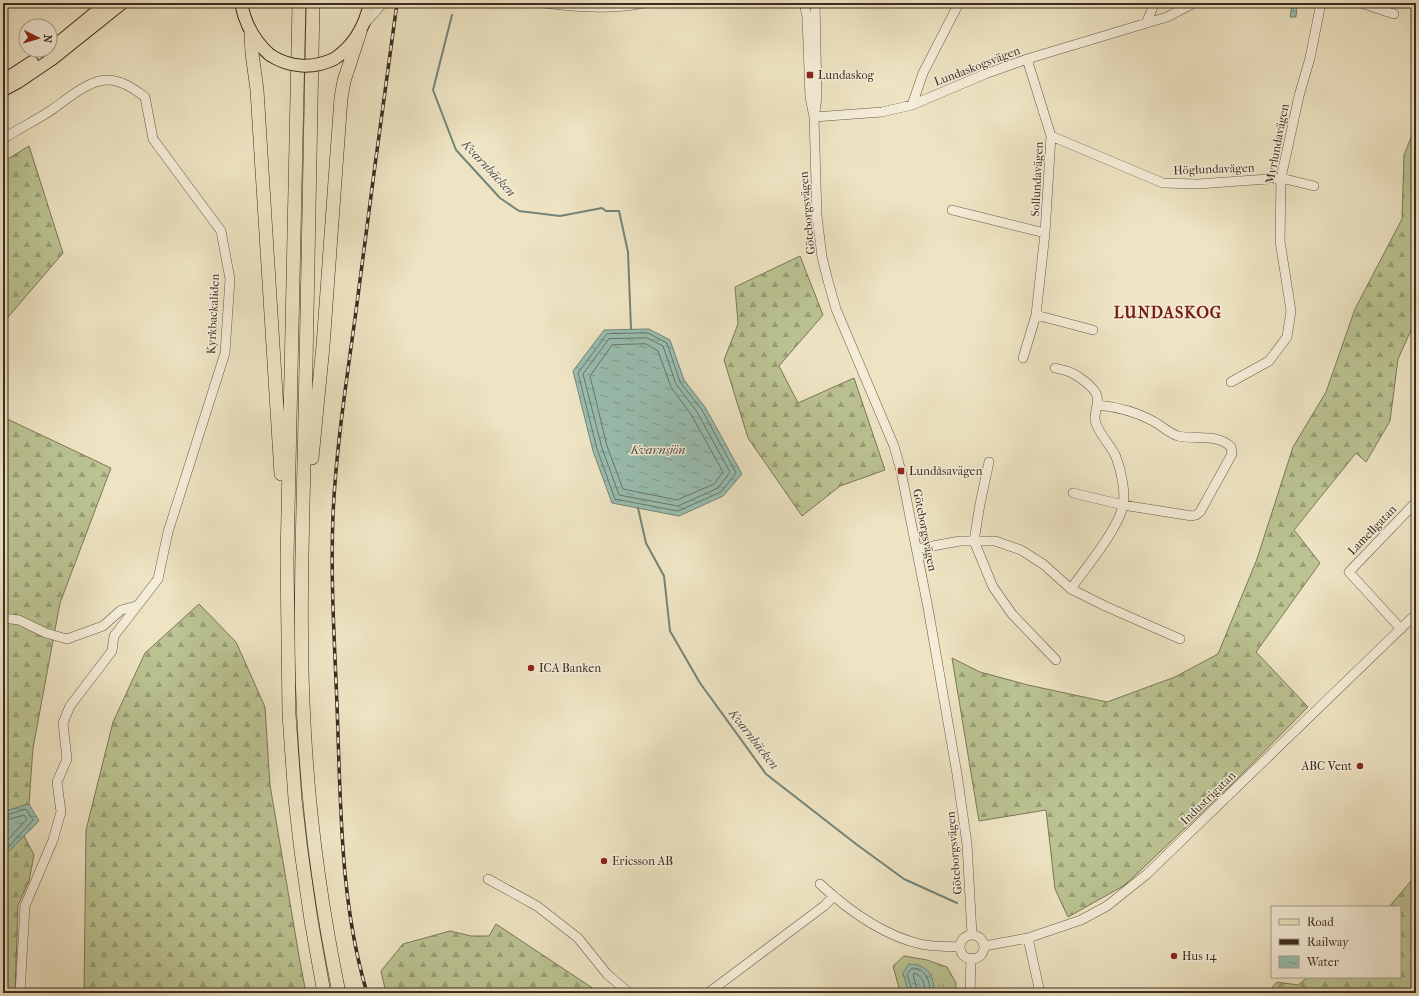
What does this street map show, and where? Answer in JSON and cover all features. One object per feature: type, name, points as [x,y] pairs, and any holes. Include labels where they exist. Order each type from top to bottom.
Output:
[{"type":"highway","points":[[298,3],[287,559],[287,658],[291,752],[301,851],[324,993]]},
{"type":"highway","points":[[313,3],[302,528],[302,658],[305,741],[315,850],[325,917],[339,993]]},
{"type":"highway","points":[[302,528],[309,486],[323,346],[341,98],[344,81],[362,28]]},
{"type":"highway","points":[[251,33],[257,90],[287,559]]},
{"type":"main road","points":[[58,43],[107,3]]},
{"type":"main road","points":[[3,90],[18,82],[52,59],[122,3]]},
{"type":"main road","points":[[235,3],[244,17],[251,33],[270,55],[287,64],[306,66],[316,65],[334,59],[342,54],[378,4]]},
{"type":"main road","points":[[241,3],[244,17]]},
{"type":"main road","points":[[3,81],[38,58]]},
{"type":"street","points":[[544,3],[578,7],[601,7],[643,3]]},
{"type":"street","name":"Göteborgsvägen","points":[[804,3],[808,32],[810,97],[814,117],[817,216],[821,250],[828,281],[844,329],[894,446],[905,487],[939,672],[966,836],[972,935]]},
{"type":"street","name":"Göteborgsvägen","points":[[814,117],[817,97],[815,3]]},
{"type":"street","points":[[912,105],[923,73],[959,3]]},
{"type":"street","points":[[1146,23],[1155,3]]},
{"type":"street","name":"Lundaskogsvägen","points":[[814,117],[882,112],[912,105],[985,74],[1027,59],[1167,17],[1194,3]]},
{"type":"street","name":"Myrlundavägen","points":[[1231,382],[1269,361],[1287,337],[1291,312],[1280,241],[1280,178],[1299,96],[1310,58],[1320,3]]},
{"type":"street","points":[[1361,3],[1394,14]]},
{"type":"street","name":"Sollundavägen","points":[[1023,358],[1036,315],[1046,233],[1051,136],[1027,59]]},
{"type":"street","name":"Kyrkbackaliden","points":[[3,140],[50,111],[78,90],[106,80],[130,86],[145,97],[153,139],[221,231],[230,279],[225,353],[168,532],[158,579],[114,636]]},
{"type":"street","name":"Höglundavägen","points":[[1051,136],[1163,183],[1198,184],[1280,178],[1314,186]]},
{"type":"street","name":"Sollundavägen","points":[[952,210],[1046,233]]},
{"type":"street","points":[[1036,315],[1093,330]]},
{"type":"street","points":[[1055,368],[1068,371],[1094,389],[1097,396],[1098,405],[1095,420],[1101,433],[1116,456],[1122,480],[1123,505],[1113,528],[1071,589]]},
{"type":"street","points":[[1073,493],[1123,505],[1192,516],[1200,512],[1230,459],[1232,450],[1228,444],[1222,441],[1210,438],[1177,436],[1153,420],[1134,412],[1098,405]]},
{"type":"street","points":[[990,462],[980,504],[974,541],[993,587],[1004,603],[1012,614],[1056,660]]},
{"type":"street","name":"Lamellgatan","points":[[1401,628],[1349,572],[1416,502]]},
{"type":"street","points":[[916,549],[960,541],[995,541],[1021,550],[1043,564],[1071,589],[1105,606],[1180,639]]},
{"type":"street","points":[[3,618],[19,620],[46,633],[66,639],[103,626],[121,610],[136,606]]},
{"type":"street","name":"Industrigatan","points":[[984,946],[1028,938],[1081,920],[1107,906],[1146,874],[1416,614]]},
{"type":"street","points":[[20,993],[25,906],[53,840],[61,812],[57,782],[66,759],[63,723],[70,706],[112,651],[114,636],[110,629],[103,626]]},
{"type":"street","points":[[488,879],[537,906],[578,938],[607,974],[629,993]]},
{"type":"street","points":[[820,884],[856,913],[897,936],[920,944],[960,947]]},
{"type":"street","points":[[708,993],[824,906],[834,896]]},
{"type":"street","points":[[972,935],[980,938],[984,946],[980,955],[975,958],[971,958],[964,954],[960,947],[964,938],[972,935]]},
{"type":"street","points":[[1028,938],[1040,993]]},
{"type":"street","points":[[970,993],[971,958]]},
{"type":"green space","points":[[1416,125],[1416,319],[1398,359],[1390,421],[1366,462],[1356,453],[1294,530],[1320,563],[1256,652],[1308,707],[1233,783],[1125,885],[1068,917],[1055,889],[1046,810],[979,821],[952,658],[980,672],[1028,685],[1107,702],[1175,677],[1218,654],[1257,559],[1293,447],[1326,392],[1355,309],[1402,219],[1404,155]]},
{"type":"green space","points":[[29,146],[63,253],[3,323],[3,162]]},
{"type":"green space","points":[[800,256],[823,315],[779,366],[798,403],[854,378],[885,470],[840,486],[802,516],[748,438],[724,360],[738,324],[735,287]]},
{"type":"green space","points":[[3,405],[5,418],[111,468],[60,603],[33,748],[29,804],[3,812]]},
{"type":"green space","points":[[199,604],[236,642],[265,707],[270,785],[306,993],[84,993],[86,830],[113,722],[145,653]]},
{"type":"green space","points":[[24,836],[34,855],[29,881],[18,905],[15,993],[3,993],[3,864],[7,853]]},
{"type":"green space","points":[[1416,875],[1416,993],[1267,993],[1277,982],[1298,985],[1307,978],[1401,978],[1401,906],[1390,906]]},
{"type":"green space","points":[[496,924],[600,993],[386,993],[381,971],[403,944],[450,931],[471,936],[489,936]]},
{"type":"green space","points":[[904,956],[927,960],[947,967],[956,983],[956,993],[934,993],[934,988],[907,987],[910,993],[904,993],[899,988],[893,966]]},
{"type":"water","points":[[1292,5],[1297,6],[1296,17],[1290,17]]},
{"type":"water","name":"Kvarnsjön","points":[[649,329],[670,340],[684,380],[705,407],[742,474],[723,496],[679,516],[612,503],[593,451],[573,371],[604,330]]},
{"type":"water","points":[[29,804],[39,821],[7,853],[3,864],[3,812]]},
{"type":"water","points":[[909,964],[921,966],[929,972],[933,981],[934,993],[910,993],[903,973]]},
{"type":"waterway","name":"Kvarnbäcken","points":[[452,15],[433,90],[456,150],[500,198],[519,211],[560,216],[602,208],[606,211],[619,211],[628,252],[631,329]]},
{"type":"waterway","name":"Kvarnbäcken","points":[[638,508],[646,543],[664,576],[670,631],[700,683],[766,774],[856,844],[904,879],[957,903]]},
{"type":"railway","points":[[367,993],[352,929],[344,865],[340,800],[332,542],[334,489],[342,413],[397,3]]},
{"type":"place","name":"Lundaskog","points":[[810,75]]},
{"type":"place","name":"Lundåsavägen","points":[[901,471]]},
{"type":"place","name":"ICA Banken","points":[[531,668]]},
{"type":"place","name":"ABC Vent","points":[[1360,766]]},
{"type":"place","name":"Ericsson AB","points":[[604,861]]},
{"type":"place","name":"Hus 14","points":[[1174,956]]},
{"type":"district","name":"LUNDASKOG","points":[[1168,312]]}]
